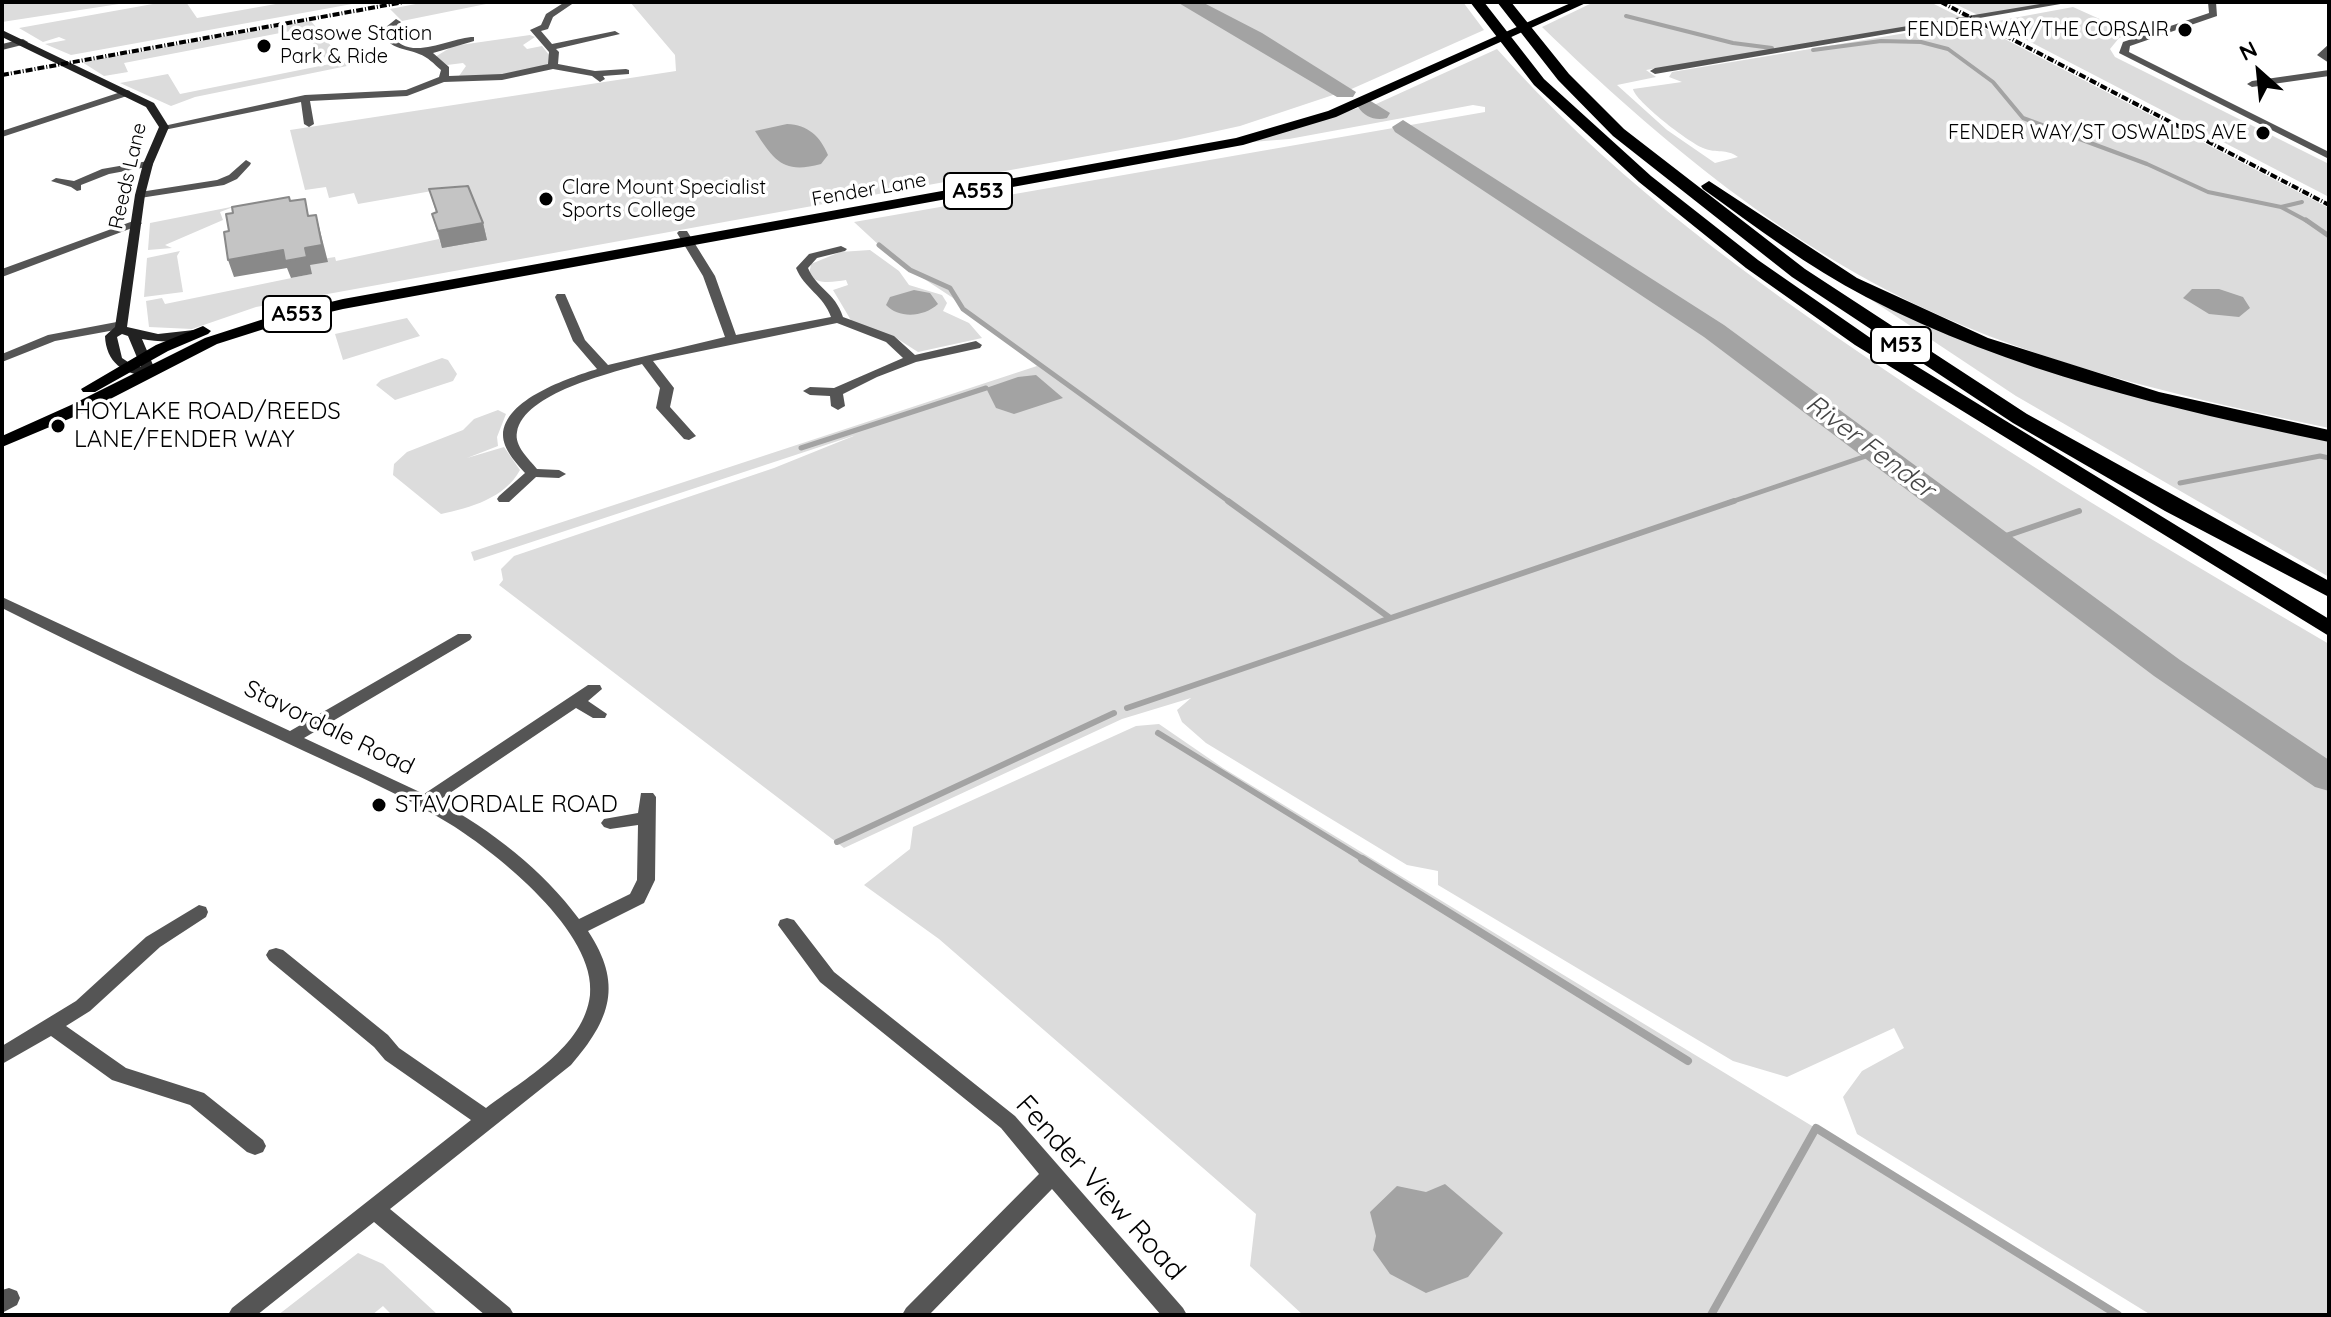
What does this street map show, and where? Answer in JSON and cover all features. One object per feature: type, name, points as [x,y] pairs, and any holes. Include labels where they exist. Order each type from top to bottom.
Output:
[{"type":"highway","name":"M53","points":[[1477,2],[1539,82],[1645,179],[1752,264],[1862,341],[2120,503],[2329,629]]},
{"type":"highway","name":"M53","points":[[1504,2],[1586,102],[1670,175],[1782,262],[1890,338],[2143,493],[2329,590]]},
{"type":"highway","name":"M53","points":[[1550,60],[1691,174],[1791,244],[1870,292],[1966,338],[2102,382],[2329,436]]},
{"type":"highway","name":"M53","points":[[2120,503],[2329,613]]},
{"type":"main road","name":"Fender Lane","points":[[187,337],[273,309],[327,297],[1238,142],[1332,114],[1557,6],[1582,2]]},
{"type":"main road","name":"Fender Lane","points":[[147,365],[303,312],[687,238]]},
{"type":"main road","name":"A553","points":[[6,440],[77,409],[187,337]]},
{"type":"main road","name":"A553","points":[[6,440],[124,369],[147,365]]},
{"type":"street","points":[[553,66],[556,59],[550,47],[530,31],[548,23],[551,13],[572,3],[587,2]]},
{"type":"street","points":[[1655,71],[2068,2]]},
{"type":"street","points":[[2212,2],[2214,14],[2138,38],[2126,44],[2124,53],[2329,156]]},
{"type":"street","points":[[371,28],[392,25],[387,34],[393,43],[425,52],[446,69],[443,79]]},
{"type":"street","name":"Reeds Lane","points":[[2,33],[150,105],[164,127],[148,164],[140,195],[126,329],[111,336],[111,348],[124,369]]},
{"type":"street","points":[[550,47],[615,34]]},
{"type":"street","points":[[425,52],[471,39]]},
{"type":"street","points":[[2,47],[23,42]]},
{"type":"street","points":[[2329,47],[2322,55],[2329,60]]},
{"type":"street","points":[[164,127],[305,98],[407,93],[443,79],[510,76],[553,66],[598,77],[626,72]]},
{"type":"street","points":[[2252,84],[2329,73]]},
{"type":"street","points":[[2,134],[127,93]]},
{"type":"street","points":[[305,98],[309,124]]},
{"type":"street","points":[[140,195],[220,183],[233,177],[246,163]]},
{"type":"street","points":[[56,181],[76,186],[106,171],[148,164]]},
{"type":"street","points":[[2,273],[136,223]]},
{"type":"street","points":[[687,238],[716,293],[719,319],[732,339]]},
{"type":"street","points":[[838,319],[826,290],[809,282],[802,268],[813,256],[841,249]]},
{"type":"street","points":[[561,297],[579,341],[606,371]]},
{"type":"street","points":[[533,473],[513,449],[510,440],[518,414],[554,388],[606,371],[732,339],[838,319],[890,339],[912,359]]},
{"type":"street","points":[[126,329],[147,365]]},
{"type":"street","points":[[2,358],[52,338],[126,329],[158,338],[187,337]]},
{"type":"street","points":[[810,391],[837,399],[912,359],[976,345]]},
{"type":"street","points":[[647,361],[667,388],[663,408],[689,436]]},
{"type":"street","points":[[504,499],[533,473],[559,474]]},
{"type":"street","name":"Stavordale Road","points":[[2,602],[455,819],[504,852],[536,882],[575,929],[594,958],[600,985],[597,1011],[583,1038],[564,1059],[240,1315]]},
{"type":"street","points":[[291,738],[464,637]]},
{"type":"street","points":[[423,803],[594,689]]},
{"type":"street","points":[[576,701],[599,714]]},
{"type":"street","points":[[575,929],[637,898],[646,880],[647,797]]},
{"type":"street","points":[[610,823],[648,818]]},
{"type":"street","points":[[2,1056],[83,1006],[153,942],[199,912]]},
{"type":"street","name":"Fender View Road","points":[[787,925],[827,977],[1008,1122],[1175,1315]]},
{"type":"street","points":[[276,955],[381,1041],[392,1054],[487,1120]]},
{"type":"street","points":[[53,1027],[119,1074],[197,1099],[255,1146]]},
{"type":"street","points":[[914,1315],[1053,1174]]},
{"type":"street","points":[[375,1210],[502,1315]]},
{"type":"shaded area","points":[[132,2],[2,22],[2,3]]},
{"type":"shaded area","points":[[164,2],[186,2],[197,18],[287,2],[363,2],[71,55],[45,44],[66,40],[59,37],[43,42],[19,28]]},
{"type":"shaded area","points":[[426,2],[564,2],[491,3],[402,21],[390,9]]},
{"type":"shaded area","points":[[630,2],[1182,2],[1259,43],[1339,93],[1240,126],[1176,140],[256,307],[192,329],[149,327],[146,301],[162,298],[165,304],[311,274],[309,261],[335,257],[336,261],[439,239],[442,248],[487,239],[466,185],[358,204],[354,193],[329,198],[326,187],[305,190],[290,130],[676,71],[675,55]]},
{"type":"shaded area","points":[[1193,2],[1463,2],[1484,30],[1347,91],[1241,25]]},
{"type":"shaded area","points":[[1594,2],[1930,2],[1962,18],[1646,70],[1656,77],[1617,85],[1667,130],[1715,163],[1738,157],[1703,148],[1686,138],[1652,111],[1633,89],[1682,82],[1669,77],[1672,72],[1960,24],[1976,24],[2329,208],[2329,428],[2181,395],[2035,353],[1941,316],[1831,259],[1779,225],[1680,151],[1542,27]]},
{"type":"shaded area","points":[[1951,2],[2059,2],[1978,15]]},
{"type":"shaded area","points":[[2073,7],[2133,34],[2119,38],[2110,49],[2115,57],[2329,164],[2329,197],[1992,22]]},
{"type":"shaded area","points":[[311,21],[347,66],[195,97],[171,106],[120,83],[168,74],[180,94],[330,64],[301,29],[124,63],[128,72],[104,76],[82,62]]},
{"type":"shaded area","points":[[530,35],[535,37],[523,45],[527,49],[542,46],[553,60],[521,74],[459,76],[466,66],[463,63],[447,65],[435,57],[453,46]]},
{"type":"shaded area","points":[[1497,49],[1622,173],[1713,247],[1808,317],[2031,465],[2329,644],[2329,776],[2161,662],[1773,369],[1407,127],[1401,128],[1650,290],[2113,627],[2159,665],[2329,781],[2329,1315],[2151,1315],[1857,1134],[1843,1097],[1862,1071],[1904,1048],[1894,1028],[1787,1077],[1733,1061],[1438,885],[1438,871],[1407,865],[1206,743],[1182,722],[1177,710],[1191,698],[1122,719],[844,848],[499,585],[503,580],[501,569],[514,556],[774,468],[856,435],[474,561],[471,552],[1037,366],[953,298],[894,259],[854,222],[1485,112],[1485,107],[1473,105],[1289,139],[1252,142],[1358,108],[1363,110]]},
{"type":"shaded area","points":[[787,124],[807,129],[817,137],[828,155],[821,164],[798,167],[782,163],[755,131]]},
{"type":"shaded area","points":[[236,206],[220,212],[223,220],[165,245],[172,248],[148,250],[150,223]]},
{"type":"shaded area","points":[[870,250],[899,271],[909,285],[942,295],[947,303],[943,311],[969,323],[982,338],[918,352],[893,336],[852,322],[833,290],[848,285],[846,280],[817,280],[809,275],[811,264],[840,252]]},
{"type":"shaded area","points":[[180,251],[177,256],[183,292],[144,297],[147,258]]},
{"type":"shaded area","points":[[2192,289],[2219,289],[2243,297],[2250,308],[2239,317],[2209,314],[2183,298]]},
{"type":"shaded area","points":[[914,290],[930,293],[938,304],[926,312],[912,315],[898,313],[886,305],[890,297]]},
{"type":"shaded area","points":[[1870,299],[1961,339],[2329,442],[2329,577],[2016,396]]},
{"type":"shaded area","points":[[407,318],[420,336],[343,360],[335,334]]},
{"type":"shaded area","points":[[442,358],[448,360],[457,374],[453,381],[395,400],[376,385],[381,380]]},
{"type":"shaded area","points":[[1036,375],[1063,398],[1014,414],[996,408],[986,388],[1018,377]]},
{"type":"shaded area","points":[[498,410],[506,414],[497,437],[498,446],[467,458],[504,447],[520,470],[496,495],[475,505],[441,514],[393,475],[394,464],[407,452],[463,430],[474,419]]},
{"type":"shaded area","points":[[1159,724],[1223,768],[2123,1315],[1303,1315],[1250,1266],[1256,1214],[939,939],[864,885],[910,849],[913,827],[1136,726]]},
{"type":"shaded area","points":[[1445,1184],[1503,1233],[1468,1277],[1426,1293],[1390,1274],[1373,1250],[1376,1236],[1370,1212],[1397,1186],[1426,1192]]},
{"type":"shaded area","points":[[358,1253],[383,1264],[438,1315],[392,1315],[383,1306],[372,1315],[278,1315]]},
{"type":"building","points":[[468,186],[483,223],[438,231],[432,214],[437,212],[429,189]]},
{"type":"building","points":[[289,197],[290,201],[305,199],[308,216],[316,215],[322,245],[305,248],[307,257],[285,261],[283,250],[228,260],[224,232],[229,231],[226,214],[233,213],[232,207]]},
{"type":"waterway","name":"River Fender","points":[[1187,2],[1255,37],[1345,92]]},
{"type":"waterway","points":[[1626,16],[1733,43],[1772,48]]},
{"type":"waterway","points":[[1813,50],[1881,41],[1921,42],[1948,49],[1993,82],[2023,118],[2147,164],[2208,192],[2281,207]]},
{"type":"waterway","name":"River Fender","points":[[1369,107],[1379,113]]},
{"type":"waterway","name":"River Fender","points":[[1403,127],[1714,331],[2167,668],[2329,778]]},
{"type":"waterway","points":[[2281,207],[2302,202]]},
{"type":"waterway","points":[[2281,207],[2308,222]]},
{"type":"waterway","points":[[2308,222],[2329,236]]},
{"type":"waterway","points":[[879,245],[910,270],[950,288],[963,309],[1231,503]]},
{"type":"waterway","points":[[801,448],[986,388]]},
{"type":"waterway","points":[[1728,503],[1875,453]]},
{"type":"waterway","points":[[2180,483],[2320,456],[2329,458]]},
{"type":"waterway","points":[[1228,501],[1390,618]]},
{"type":"waterway","points":[[1127,708],[1734,501]]},
{"type":"waterway","points":[[1997,539],[2079,511]]},
{"type":"waterway","points":[[837,842],[1114,713]]},
{"type":"waterway","points":[[1158,733],[1366,861]]},
{"type":"waterway","points":[[1362,859],[1688,1061]]},
{"type":"waterway","points":[[1711,1315],[1816,1128],[2118,1315]]},
{"type":"railway","points":[[2,75],[404,2]]},
{"type":"railway","points":[[1941,2],[2329,205]]},
{"type":"place","name":"FENDER WAY/THE CORSAIR","points":[[2185,30]]},
{"type":"place","name":"Leasowe Station Park & Ride","points":[[264,46]]},
{"type":"place","name":"FENDER WAY/ST OSWALDS AVE","points":[[2263,133]]},
{"type":"place","name":"Clare Mount Specialist Sports College","points":[[546,199]]},
{"type":"place","name":"HOYLAKE ROAD/REEDS LANE/FENDER WAY","points":[[58,426]]},
{"type":"place","name":"STAVORDALE ROAD","points":[[379,805]]}]
